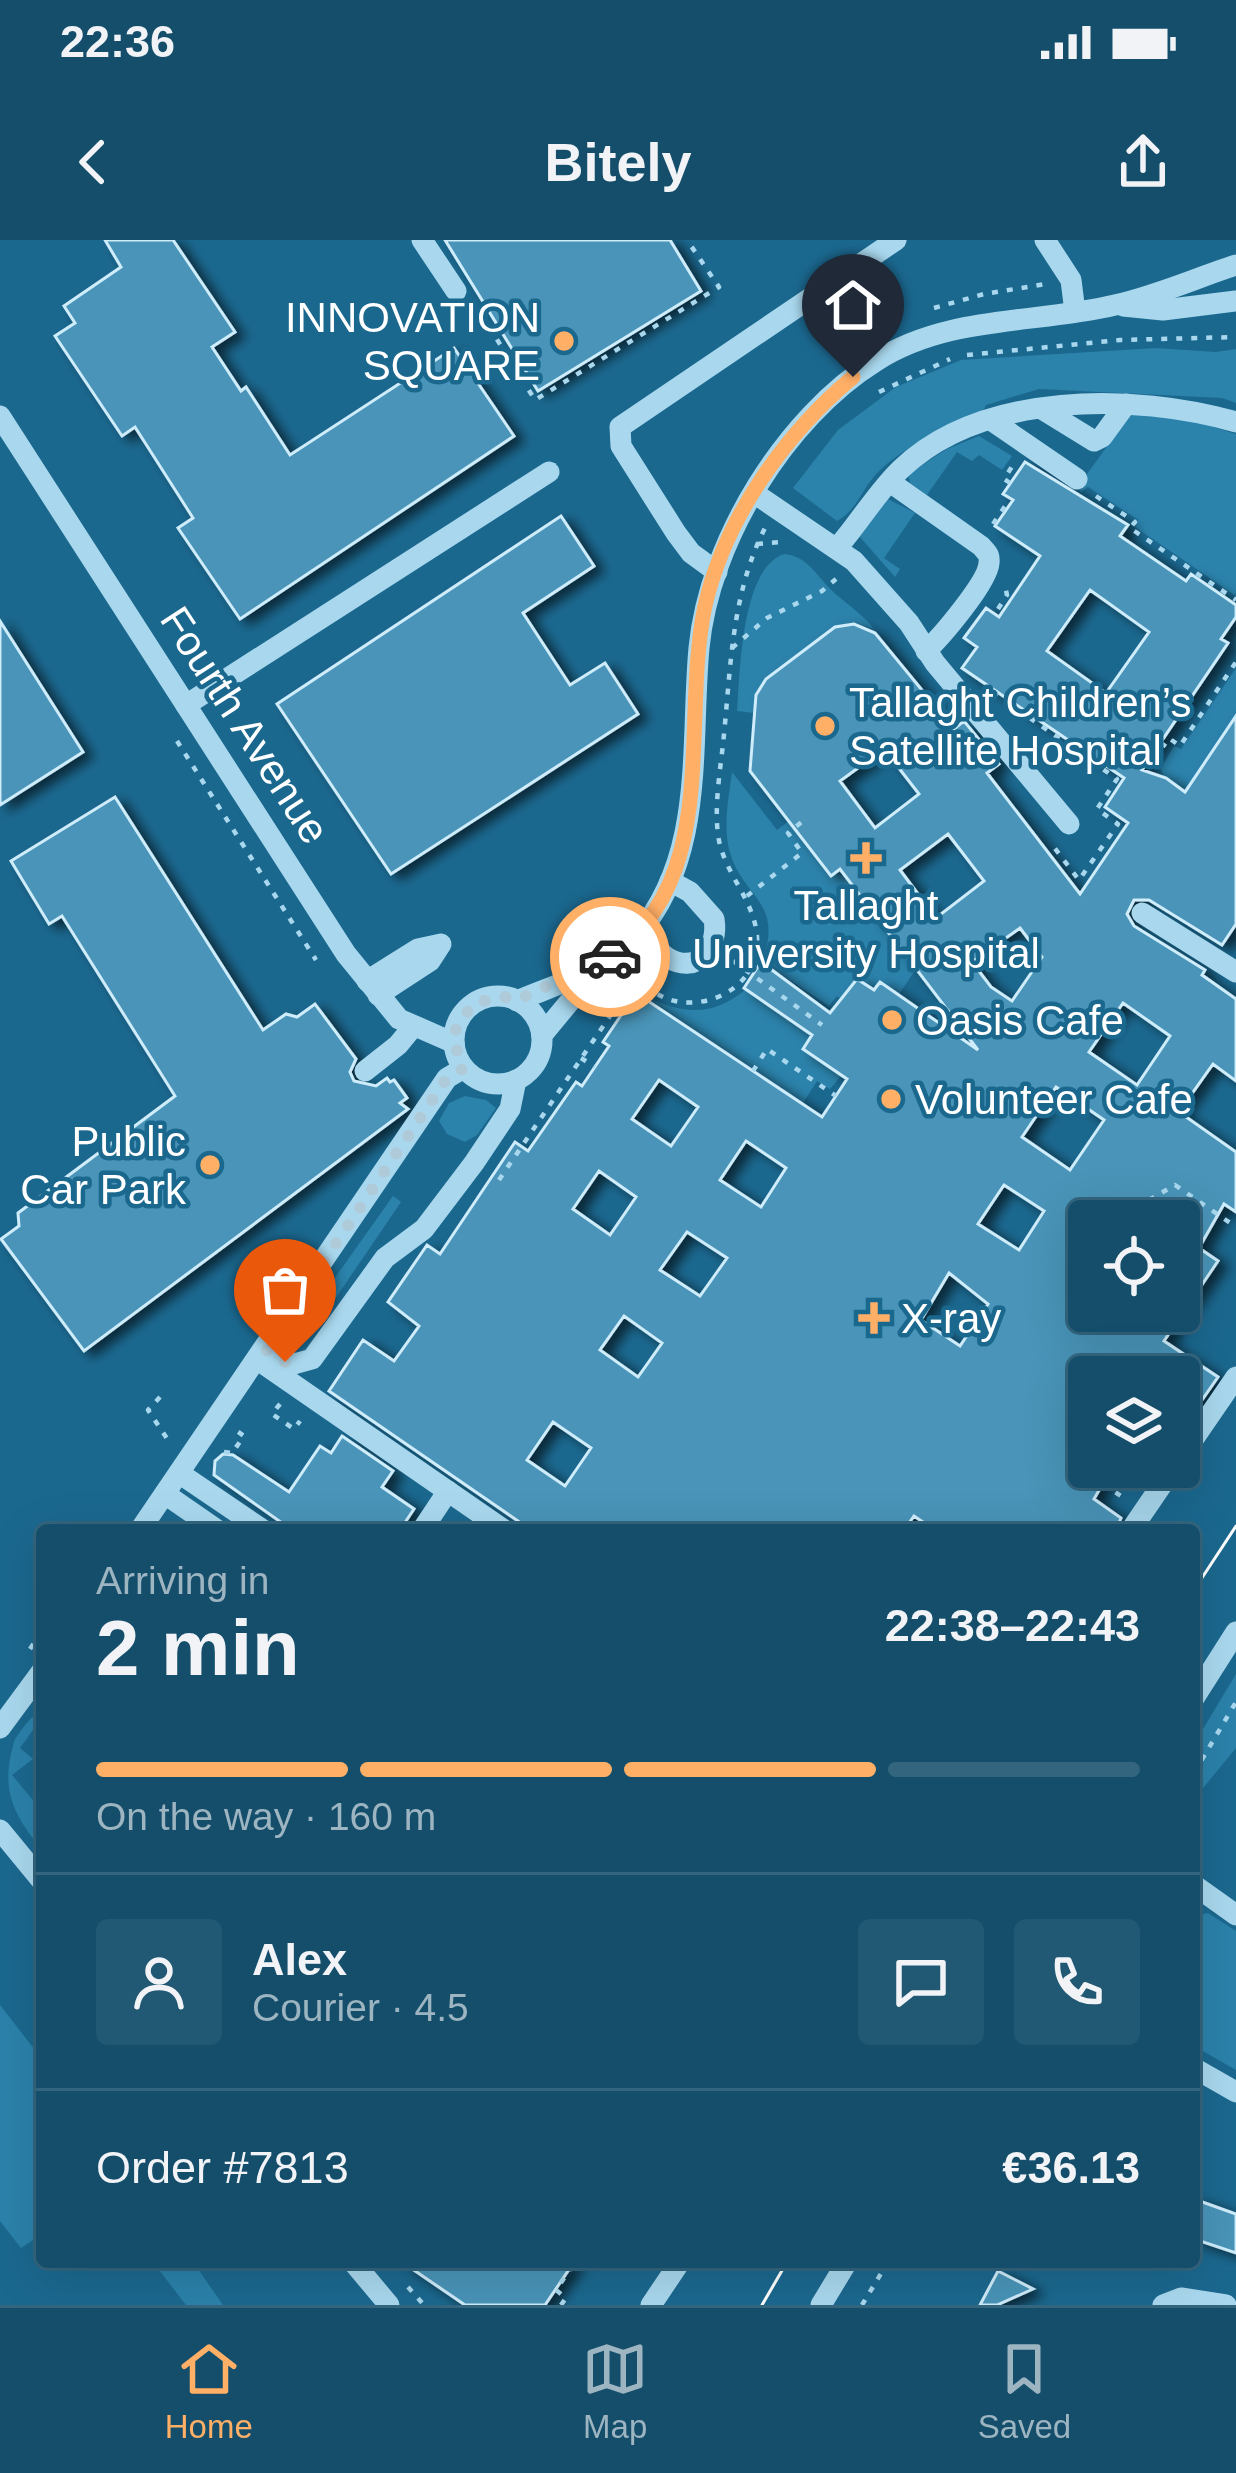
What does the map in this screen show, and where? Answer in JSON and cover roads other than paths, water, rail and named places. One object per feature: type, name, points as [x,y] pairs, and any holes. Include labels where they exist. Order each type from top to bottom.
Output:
[{"type":"street","points":[[422,240],[455,291]]},
{"type":"street","points":[[717,572],[691,553],[676,532],[621,446],[620,428],[896,240]]},
{"type":"street","points":[[1046,240],[1071,280],[1075,312]]},
{"type":"street","points":[[542,1035],[530,1009],[502,996],[473,1004],[456,1028],[454,1043],[464,1068],[490,1084],[516,1080],[536,1062],[542,1035],[599,966],[637,936],[670,881],[684,841],[702,626],[717,572],[754,493],[802,424],[879,358],[963,327],[1117,305],[1236,265]]},
{"type":"street","points":[[1117,305],[1162,310],[1236,301]]},
{"type":"street","points":[[837,548],[890,482],[927,451],[991,420],[1042,409],[1126,404],[1184,408],[1236,422]]},
{"type":"street","points":[[1042,409],[1094,441],[1126,404]]},
{"type":"street","name":"Fourth Avenue","points":[[0,416],[346,954],[412,1028],[454,1043]]},
{"type":"street","points":[[991,420],[1077,479]]},
{"type":"street","points":[[186,706],[550,472]]},
{"type":"street","points":[[890,482],[989,556],[988,570],[926,651]]},
{"type":"street","points":[[754,493],[837,548],[886,596],[1069,824]]},
{"type":"street","points":[[637,936],[649,938],[659,951],[682,963],[706,957],[713,948],[714,919],[690,892],[670,881]]},
{"type":"street","points":[[1142,913],[1236,972]]},
{"type":"street","points":[[517,1000],[599,966]]},
{"type":"street","points":[[365,1071],[398,1046],[412,1028]]},
{"type":"street","points":[[144,1524],[165,1494],[174,1463],[261,1355],[447,1078],[464,1068]]},
{"type":"street","points":[[261,1355],[294,1364],[312,1359],[385,1258],[424,1229],[474,1163],[510,1109],[516,1080]]},
{"type":"street","points":[[261,1355],[314,1400],[495,1524]]},
{"type":"street","points":[[1200,1429],[1236,1377]]},
{"type":"street","points":[[174,1463],[255,1524]]},
{"type":"street","points":[[1135,1524],[1160,1488]]},
{"type":"street","points":[[426,1524],[448,1491]]},
{"type":"street","points":[[165,1494],[208,1524]]},
{"type":"street","points":[[1200,1689],[1236,1632]]},
{"type":"street","points":[[0,1728],[36,1679]]},
{"type":"street","points":[[0,1829],[36,1874]]},
{"type":"street","points":[[1200,1888],[1236,1915]]},
{"type":"street","points":[[1200,2071],[1236,2092]]},
{"type":"street","points":[[358,2268],[389,2305]]},
{"type":"street","points":[[651,2305],[676,2268]]},
{"type":"street","points":[[821,2305],[843,2268]]},
{"type":"street","points":[[1163,2305],[1181,2298],[1226,2305]]},
{"type":"tram line","points":[[1200,1581],[1236,1526]]},
{"type":"tram line","points":[[762,2305],[784,2268]]},
{"type":"place","name":"INNOVATION SQUARE","points":[[564,341]]},
{"type":"place","name":"Tallaght Children’s Satellite Hospital","points":[[825,726]]},
{"type":"place","name":"Tallaght University Hospital","points":[[866,858]]},
{"type":"place","name":"Oasis Cafe","points":[[892,1020]]},
{"type":"place","name":"Volunteer Cafe","points":[[891,1099]]},
{"type":"place","name":"Public Car Park","points":[[210,1165]]},
{"type":"place","name":"X-ray","points":[[874,1318]]}]
